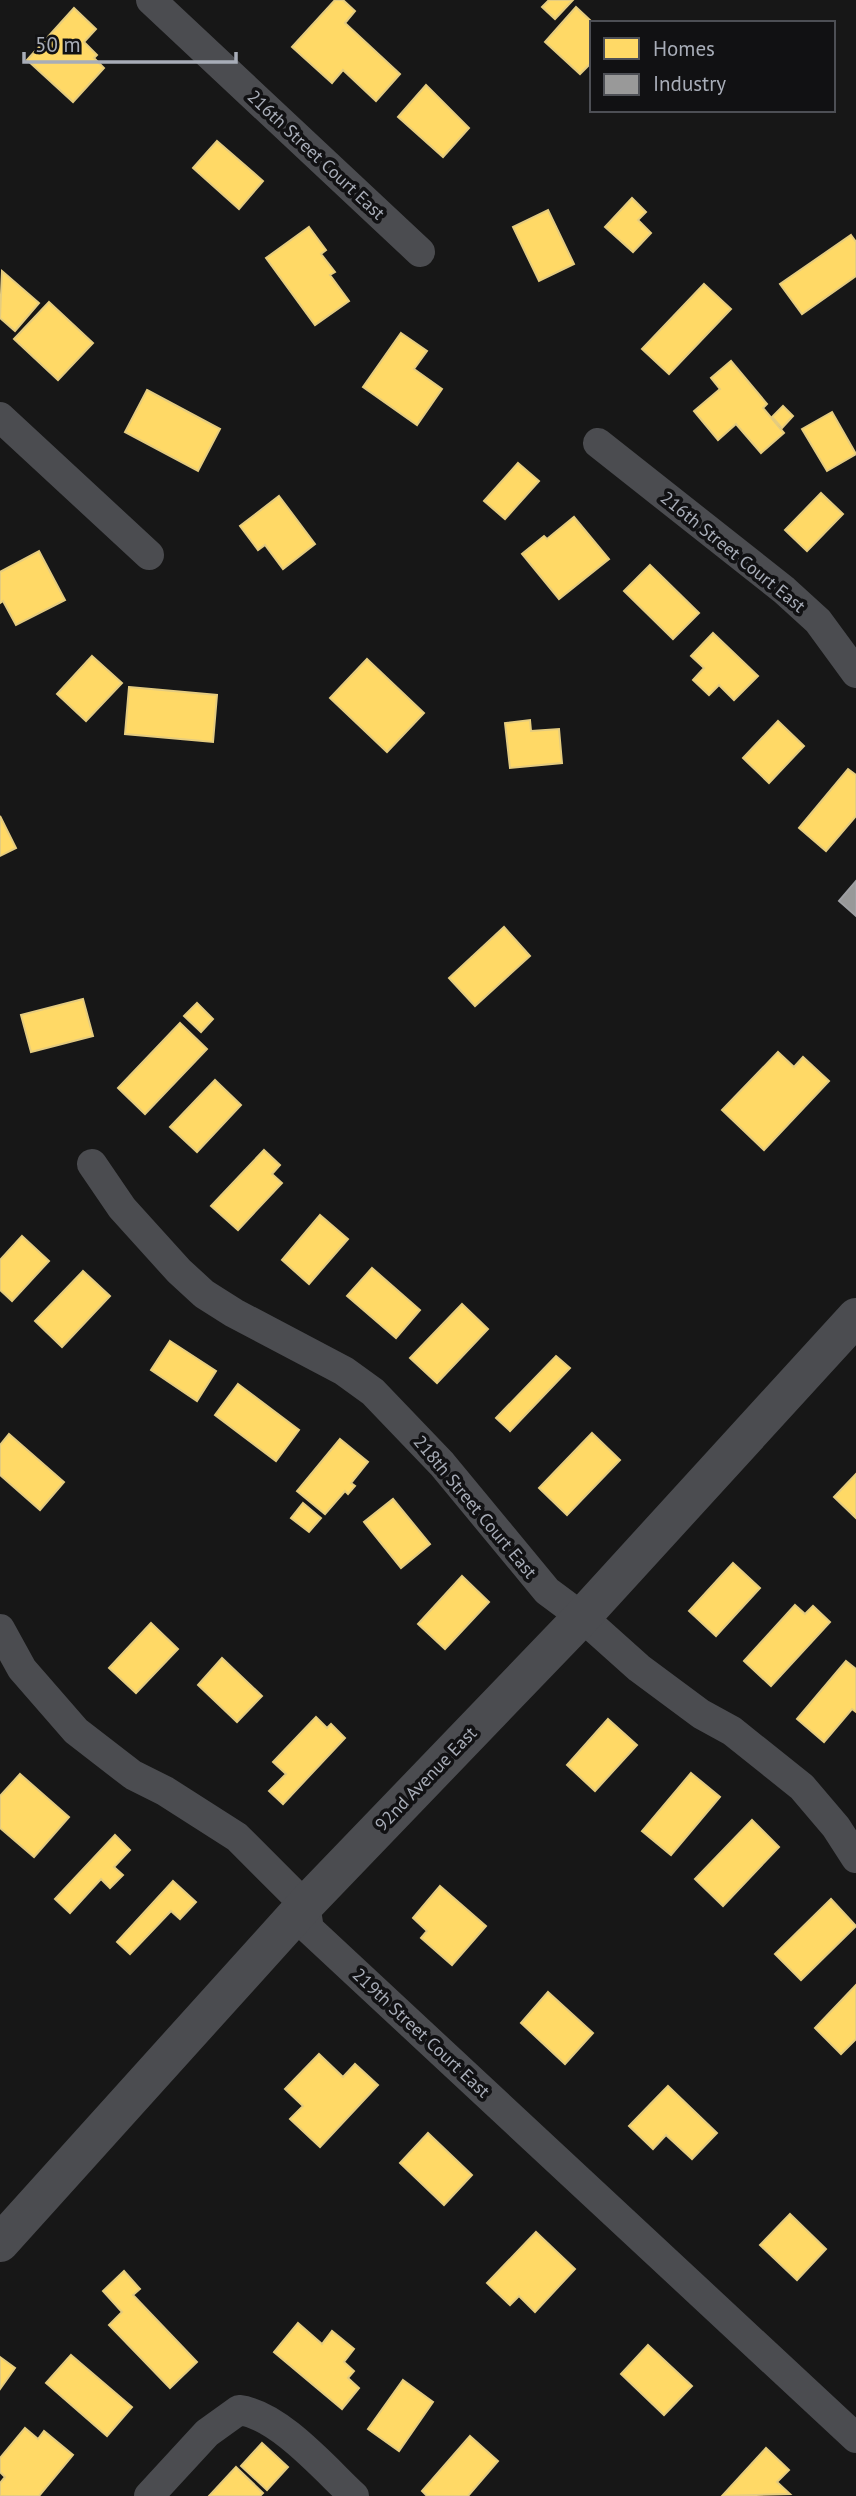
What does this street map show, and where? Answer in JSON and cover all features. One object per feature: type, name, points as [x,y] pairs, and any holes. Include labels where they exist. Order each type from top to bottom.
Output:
[{"type":"street","name":"216th Street Court East","points":[[151,0],[420,252]]},
{"type":"street","points":[[0,416],[149,555]]},
{"type":"street","name":"216th Street Court East","points":[[598,443],[784,590],[818,621],[844,652],[856,673]]},
{"type":"street","name":"218th Street Court East","points":[[92,1164],[122,1208],[179,1271],[204,1294],[269,1334],[344,1371],[373,1392],[442,1464],[547,1591],[582,1617],[639,1668],[701,1714],[742,1739],[802,1787],[836,1827],[856,1858]]},
{"type":"street","name":"92nd Avenue East","points":[[3,2233],[304,1905],[582,1617],[856,1317]]},
{"type":"street","name":"219th Street Court East","points":[[0,1629],[22,1669],[76,1731],[133,1774],[237,1837],[304,1905],[309,1929],[856,2438]]},
{"type":"street","points":[[149,2496],[207,2433],[239,2410],[247,2411],[293,2439],[354,2496]]},
{"type":"building: Homes","points":[[335,0],[343,0],[355,11],[345,23],[400,74],[376,101],[343,70],[332,83],[292,47]]},
{"type":"building: Homes","points":[[549,0],[573,0],[555,19],[542,7]]},
{"type":"building: Homes","points":[[576,7],[591,21],[590,64],[580,74],[545,42]]},
{"type":"building: Homes","points":[[74,8],[96,29],[84,42],[97,55],[94,58],[104,68],[73,102],[27,60]]},
{"type":"building: Homes","points":[[426,85],[469,128],[443,157],[398,117]]},
{"type":"building: Homes","points":[[217,141],[263,181],[239,209],[193,168]]},
{"type":"building: Homes","points":[[632,198],[646,212],[638,220],[651,233],[633,252],[605,227]]},
{"type":"building: Homes","points":[[548,210],[574,264],[539,281],[513,227]]},
{"type":"building: Homes","points":[[309,227],[326,250],[321,254],[335,272],[330,275],[349,301],[315,325],[266,258]]},
{"type":"building: Homes","points":[[851,235],[856,242],[856,276],[802,314],[780,284]]},
{"type":"building: Homes","points":[[2,271],[39,303],[15,331],[0,318]]},
{"type":"building: Homes","points":[[704,284],[731,309],[669,374],[642,349]]},
{"type":"building: Homes","points":[[49,302],[93,343],[58,380],[14,339]]},
{"type":"building: Homes","points":[[401,333],[427,351],[414,369],[442,389],[417,425],[363,387]]},
{"type":"building: Homes","points":[[731,361],[767,404],[763,408],[784,433],[761,453],[736,424],[718,440],[694,411],[720,389],[711,378]]},
{"type":"building: Homes","points":[[147,390],[220,429],[198,471],[125,432]]},
{"type":"building: Homes","points":[[783,406],[793,416],[782,428],[772,417]]},
{"type":"building: Homes","points":[[832,412],[856,454],[827,471],[802,429]]},
{"type":"building: Homes","points":[[518,463],[539,481],[505,519],[484,501]]},
{"type":"building: Homes","points":[[821,493],[843,514],[807,551],[785,530]]},
{"type":"building: Homes","points":[[279,496],[315,544],[283,569],[265,545],[258,550],[240,526]]},
{"type":"building: Homes","points":[[574,517],[609,559],[559,599],[522,554],[544,536],[547,539]]},
{"type":"building: Homes","points":[[39,551],[65,600],[16,625],[3,601],[0,603],[0,572]]},
{"type":"building: Homes","points":[[650,565],[699,613],[673,639],[624,591]]},
{"type":"building: Homes","points":[[713,633],[758,676],[734,700],[719,685],[709,695],[693,680],[704,668],[691,656]]},
{"type":"building: Homes","points":[[92,656],[122,683],[86,721],[57,694]]},
{"type":"building: Homes","points":[[367,659],[424,713],[387,752],[330,698]]},
{"type":"building: Homes","points":[[129,687],[217,695],[213,742],[125,734]]},
{"type":"building: Homes","points":[[530,720],[531,731],[559,729],[562,763],[510,768],[505,723]]},
{"type":"building: Homes","points":[[778,721],[804,746],[769,783],[743,758]]},
{"type":"building: Homes","points":[[848,769],[856,775],[856,816],[826,851],[799,828]]},
{"type":"building: Homes","points":[[0,816],[16,848],[0,856]]},
{"type":"building: Homes","points":[[504,927],[530,956],[475,1006],[449,978]]},
{"type":"building: Homes","points":[[83,999],[93,1036],[31,1052],[21,1015]]},
{"type":"building: Homes","points":[[197,1003],[213,1019],[201,1032],[184,1016]]},
{"type":"building: Homes","points":[[180,1023],[207,1049],[145,1114],[118,1088]]},
{"type":"building: Homes","points":[[778,1052],[794,1067],[803,1057],[829,1081],[764,1150],[722,1110]]},
{"type":"building: Homes","points":[[215,1080],[241,1105],[197,1152],[170,1127]]},
{"type":"building: Homes","points":[[264,1150],[280,1165],[272,1174],[282,1183],[238,1230],[211,1206]]},
{"type":"building: Homes","points":[[320,1215],[348,1239],[309,1284],[282,1260]]},
{"type":"building: Homes","points":[[22,1236],[49,1261],[12,1301],[0,1290],[0,1260]]},
{"type":"building: Homes","points":[[372,1268],[420,1310],[396,1338],[347,1296]]},
{"type":"building: Homes","points":[[83,1271],[110,1296],[62,1347],[35,1321]]},
{"type":"building: Homes","points":[[462,1304],[488,1329],[437,1383],[410,1358]]},
{"type":"building: Homes","points":[[170,1341],[216,1371],[197,1401],[151,1370]]},
{"type":"building: Homes","points":[[556,1356],[570,1368],[510,1431],[496,1418]]},
{"type":"building: Homes","points":[[238,1384],[299,1430],[276,1461],[215,1415]]},
{"type":"building: Homes","points":[[592,1433],[620,1460],[567,1515],[539,1488]]},
{"type":"building: Homes","points":[[9,1434],[64,1482],[40,1510],[0,1475],[0,1445]]},
{"type":"building: Homes","points":[[340,1439],[368,1462],[351,1483],[355,1486],[348,1494],[345,1491],[325,1514],[297,1491]]},
{"type":"building: Homes","points":[[856,1474],[856,1518],[834,1497]]},
{"type":"building: Homes","points":[[393,1499],[430,1544],[401,1568],[364,1522]]},
{"type":"building: Homes","points":[[303,1503],[321,1518],[309,1532],[291,1518]]},
{"type":"building: Homes","points":[[733,1563],[760,1588],[716,1636],[689,1611]]},
{"type":"building: Homes","points":[[462,1576],[489,1602],[445,1649],[418,1624]]},
{"type":"building: Homes","points":[[795,1605],[805,1614],[813,1606],[830,1622],[771,1686],[744,1661]]},
{"type":"building: Homes","points":[[151,1623],[178,1649],[136,1693],[109,1668]]},
{"type":"building: Homes","points":[[222,1658],[262,1696],[237,1722],[198,1685]]},
{"type":"building: Homes","points":[[846,1661],[856,1669],[856,1712],[852,1709],[824,1742],[797,1719]]},
{"type":"building: Homes","points":[[316,1717],[327,1728],[331,1724],[345,1738],[283,1804],[269,1791],[286,1774],[273,1762]]},
{"type":"building: Homes","points":[[608,1719],[637,1745],[595,1791],[567,1765]]},
{"type":"building: Homes","points":[[691,1773],[720,1797],[671,1855],[642,1831]]},
{"type":"building: Homes","points":[[20,1774],[69,1817],[34,1857],[0,1828],[0,1796]]},
{"type":"building: Homes","points":[[752,1820],[779,1847],[723,1906],[695,1879]]},
{"type":"building: Homes","points":[[115,1835],[130,1850],[114,1867],[123,1875],[110,1888],[101,1879],[70,1913],[55,1899]]},
{"type":"building: Homes","points":[[173,1881],[196,1902],[180,1919],[171,1911],[130,1954],[117,1942]]},
{"type":"building: Homes","points":[[440,1886],[486,1926],[452,1965],[421,1938],[427,1931],[413,1918]]},
{"type":"building: Homes","points":[[831,1899],[856,1926],[801,1980],[775,1954]]},
{"type":"building: Homes","points":[[856,1985],[856,2039],[841,2054],[815,2028]]},
{"type":"building: Homes","points":[[548,1992],[593,2033],[565,2064],[521,2023]]},
{"type":"building: Homes","points":[[319,2054],[343,2077],[355,2064],[378,2085],[320,2147],[290,2119],[303,2106],[285,2089]]},
{"type":"building: Homes","points":[[668,2086],[717,2133],[692,2159],[666,2135],[653,2149],[629,2126]]},
{"type":"building: Homes","points":[[428,2133],[472,2175],[444,2205],[400,2163]]},
{"type":"building: Homes","points":[[790,2214],[826,2249],[797,2280],[760,2245]]},
{"type":"building: Homes","points":[[536,2232],[575,2269],[535,2312],[519,2296],[510,2305],[487,2283]]},
{"type":"building: Homes","points":[[124,2271],[140,2289],[133,2295],[197,2362],[170,2388],[109,2325],[122,2312],[103,2291]]},
{"type":"building: Homes","points":[[298,2323],[322,2344],[332,2331],[354,2349],[344,2362],[354,2371],[348,2378],[359,2388],[342,2409],[274,2352]]},
{"type":"building: Homes","points":[[648,2345],[692,2386],[664,2415],[621,2374]]},
{"type":"building: Homes","points":[[71,2355],[132,2407],[107,2436],[46,2383]]},
{"type":"building: Homes","points":[[0,2357],[15,2368],[0,2389]]},
{"type":"building: Homes","points":[[403,2380],[433,2402],[399,2451],[368,2429]]},
{"type":"building: Homes","points":[[25,2428],[38,2439],[44,2431],[73,2455],[39,2496],[0,2496],[0,2483],[5,2477],[0,2472],[0,2458]]},
{"type":"building: Homes","points":[[470,2436],[498,2461],[468,2496],[427,2496],[422,2491]]},
{"type":"building: Homes","points":[[262,2443],[288,2467],[267,2490],[241,2466]]},
{"type":"building: Homes","points":[[766,2448],[789,2470],[777,2482],[790,2494],[722,2496]]},
{"type":"building: Homes","points":[[236,2467],[263,2493],[260,2496],[209,2496]]},
{"type":"building: Industry","points":[[856,881],[856,916],[839,901]]}]
